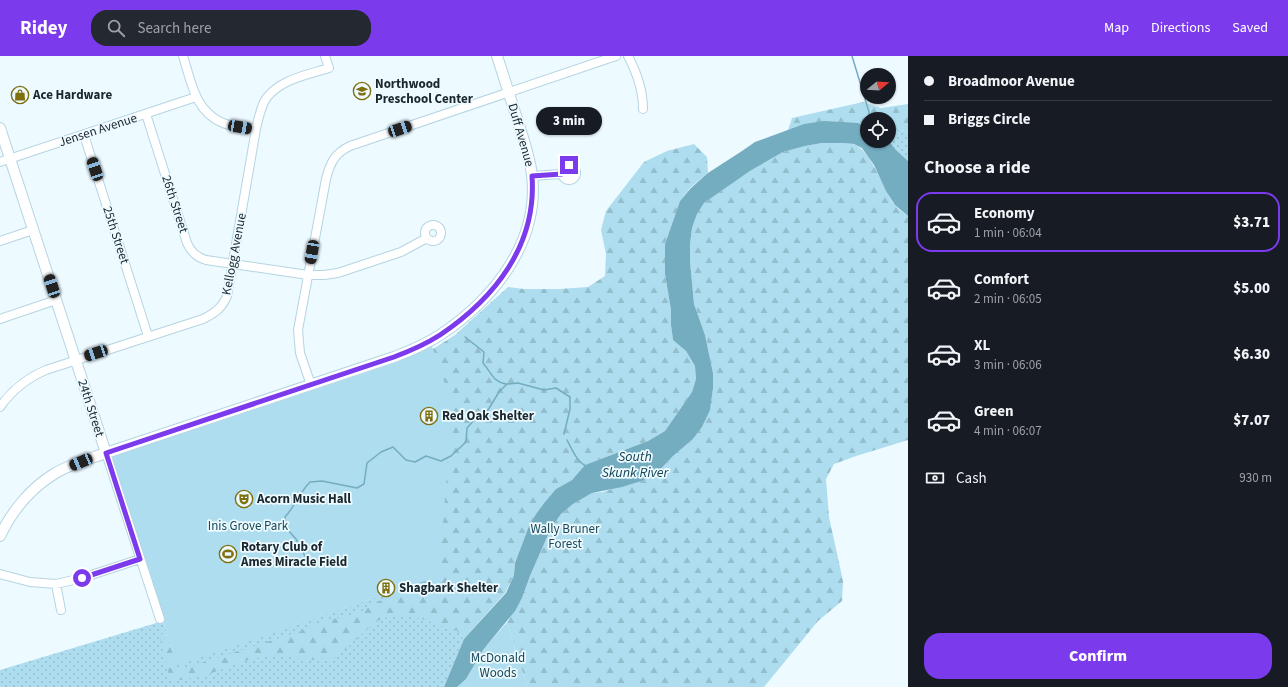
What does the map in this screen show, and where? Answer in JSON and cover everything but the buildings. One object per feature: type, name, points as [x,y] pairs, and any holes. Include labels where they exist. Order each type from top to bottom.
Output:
[{"type":"main road","name":"Duff Avenue","points":[[0,536],[16,509],[44,481],[67,467],[394,357],[418,347],[439,335],[468,313],[486,296],[514,259],[525,237],[532,207],[531,164],[497,56]]},
{"type":"main road","name":"24th Street","points":[[0,128],[106,453]]},
{"type":"street","points":[[182,56],[200,105],[214,119],[231,125],[256,129]]},
{"type":"street","name":"Kellogg Avenue","points":[[0,407],[14,391],[32,376],[75,360],[203,319],[218,310],[224,303],[227,296],[256,129],[265,102],[275,90],[288,82],[329,68],[325,56]]},
{"type":"street","points":[[311,385],[300,353],[298,330],[328,169],[337,154],[350,146],[616,56]]},
{"type":"street","points":[[628,56],[640,83],[643,97],[643,109]]},
{"type":"street","name":"Jensen Avenue","points":[[0,162],[196,97]]},
{"type":"street","name":"26th Street","points":[[146,114],[190,250],[195,255],[206,260],[324,275],[338,273],[401,252],[416,245],[426,238]]},
{"type":"street","name":"25th Street","points":[[84,134],[148,336]]},
{"type":"street","points":[[532,176],[562,174]]},
{"type":"street","points":[[0,241],[33,230]]},
{"type":"street","points":[[0,319],[56,300]]},
{"type":"street","name":"24th Street","points":[[106,453],[160,619]]},
{"type":"street","points":[[0,574],[30,582],[56,584],[82,578],[140,559]]},
{"type":"street","points":[[56,584],[61,610]]},
{"type":"green space","points":[[860,103],[860,104],[869,104],[881,108],[908,104],[908,132],[896,130],[896,112],[860,112],[860,124],[788,130],[792,118]]},
{"type":"green space","points":[[896,130],[908,132],[908,161],[894,148],[896,148]]},
{"type":"green space","name":"Wally Bruner Forest","points":[[822,143],[849,143],[859,147],[871,161],[894,204],[908,216],[908,440],[834,464],[826,479],[829,517],[843,581],[842,601],[818,621],[764,687],[527,687],[507,622],[522,598],[551,528],[561,514],[573,504],[592,493],[603,492],[656,474],[673,456],[693,439],[702,427],[710,409],[713,388],[713,373],[705,335],[694,304],[690,261],[692,228],[697,214],[704,203],[750,171],[783,152]]},
{"type":"green space","points":[[694,144],[707,157],[708,173],[691,187],[680,201],[665,244],[665,274],[671,310],[673,340],[686,351],[695,366],[696,379],[692,392],[665,431],[648,441],[585,465],[572,480],[556,489],[536,514],[529,526],[515,563],[514,575],[505,593],[464,639],[456,630],[452,631],[415,617],[395,616],[385,618],[374,623],[337,657],[331,660],[325,658],[306,661],[283,654],[267,656],[248,660],[206,675],[174,680],[169,675],[161,643],[160,635],[164,633],[178,668],[180,669],[298,632],[322,622],[362,612],[408,586],[433,349],[455,335],[508,287],[524,289],[559,289],[588,287],[605,276],[606,254],[601,230],[606,211],[644,162],[667,151]]},
{"type":"green space","name":"Inis Grove Park","points":[[432,346],[452,405],[439,576],[177,665],[112,460],[114,456],[395,363]]},
{"type":"green space","points":[[439,576],[456,630],[464,639],[444,687],[0,687],[0,670],[163,621],[177,664]]},
{"type":"green space","name":"McDonald Woods","points":[[507,622],[527,687],[457,687],[466,679],[483,650]]},
{"type":"water","name":"South Skunk River","points":[[824,121],[860,124],[860,147],[854,144],[822,143],[783,152],[750,171],[704,203],[697,214],[692,228],[690,261],[694,304],[705,335],[713,373],[713,388],[710,410],[702,427],[693,439],[673,456],[656,474],[622,487],[592,493],[573,504],[561,514],[551,528],[522,598],[515,611],[483,650],[466,679],[457,687],[444,687],[464,639],[506,593],[514,575],[515,563],[529,526],[545,502],[556,489],[572,480],[585,465],[648,441],[665,431],[692,392],[696,379],[695,366],[686,351],[673,340],[671,310],[665,274],[665,244],[680,201],[691,188],[708,173],[755,142],[804,124]]},
{"type":"water","name":"South Skunk River","points":[[862,148],[894,148],[908,161],[908,216],[895,205],[886,191],[874,165]]},
{"type":"waterway","points":[[852,56],[869,112]]},
{"type":"waterway","points":[[465,337],[484,352],[483,363],[495,379],[506,384]]},
{"type":"waterway","points":[[307,560],[296,539],[286,528],[285,517],[310,482],[322,481],[357,488],[364,484],[367,463],[381,452],[393,447],[406,460],[415,462],[426,456],[441,461],[451,456],[466,442],[467,428],[477,417],[488,410],[499,392],[507,384],[518,383],[544,390],[556,388],[570,397],[570,409],[564,434]]},
{"type":"waterway","points":[[567,440],[577,458],[586,466]]},
{"type":"place","name":"Northwood Preschool Center","points":[[362,91]]},
{"type":"place","name":"Ace Hardware","points":[[20,95]]},
{"type":"place","name":"Red Oak Shelter","points":[[429,416]]},
{"type":"place","name":"Acorn Music Hall","points":[[244,499]]},
{"type":"place","name":"Rotary Club of Ames Miracle Field","points":[[228,554]]},
{"type":"place","name":"Shagbark Shelter","points":[[386,588]]},
{"type":"route","points":[[82,578],[140,559],[106,453],[394,357],[418,347],[439,335],[468,313],[494,288],[514,259],[529,225],[533,201],[532,176],[562,174],[562,170],[565,166],[569,165]]}]
